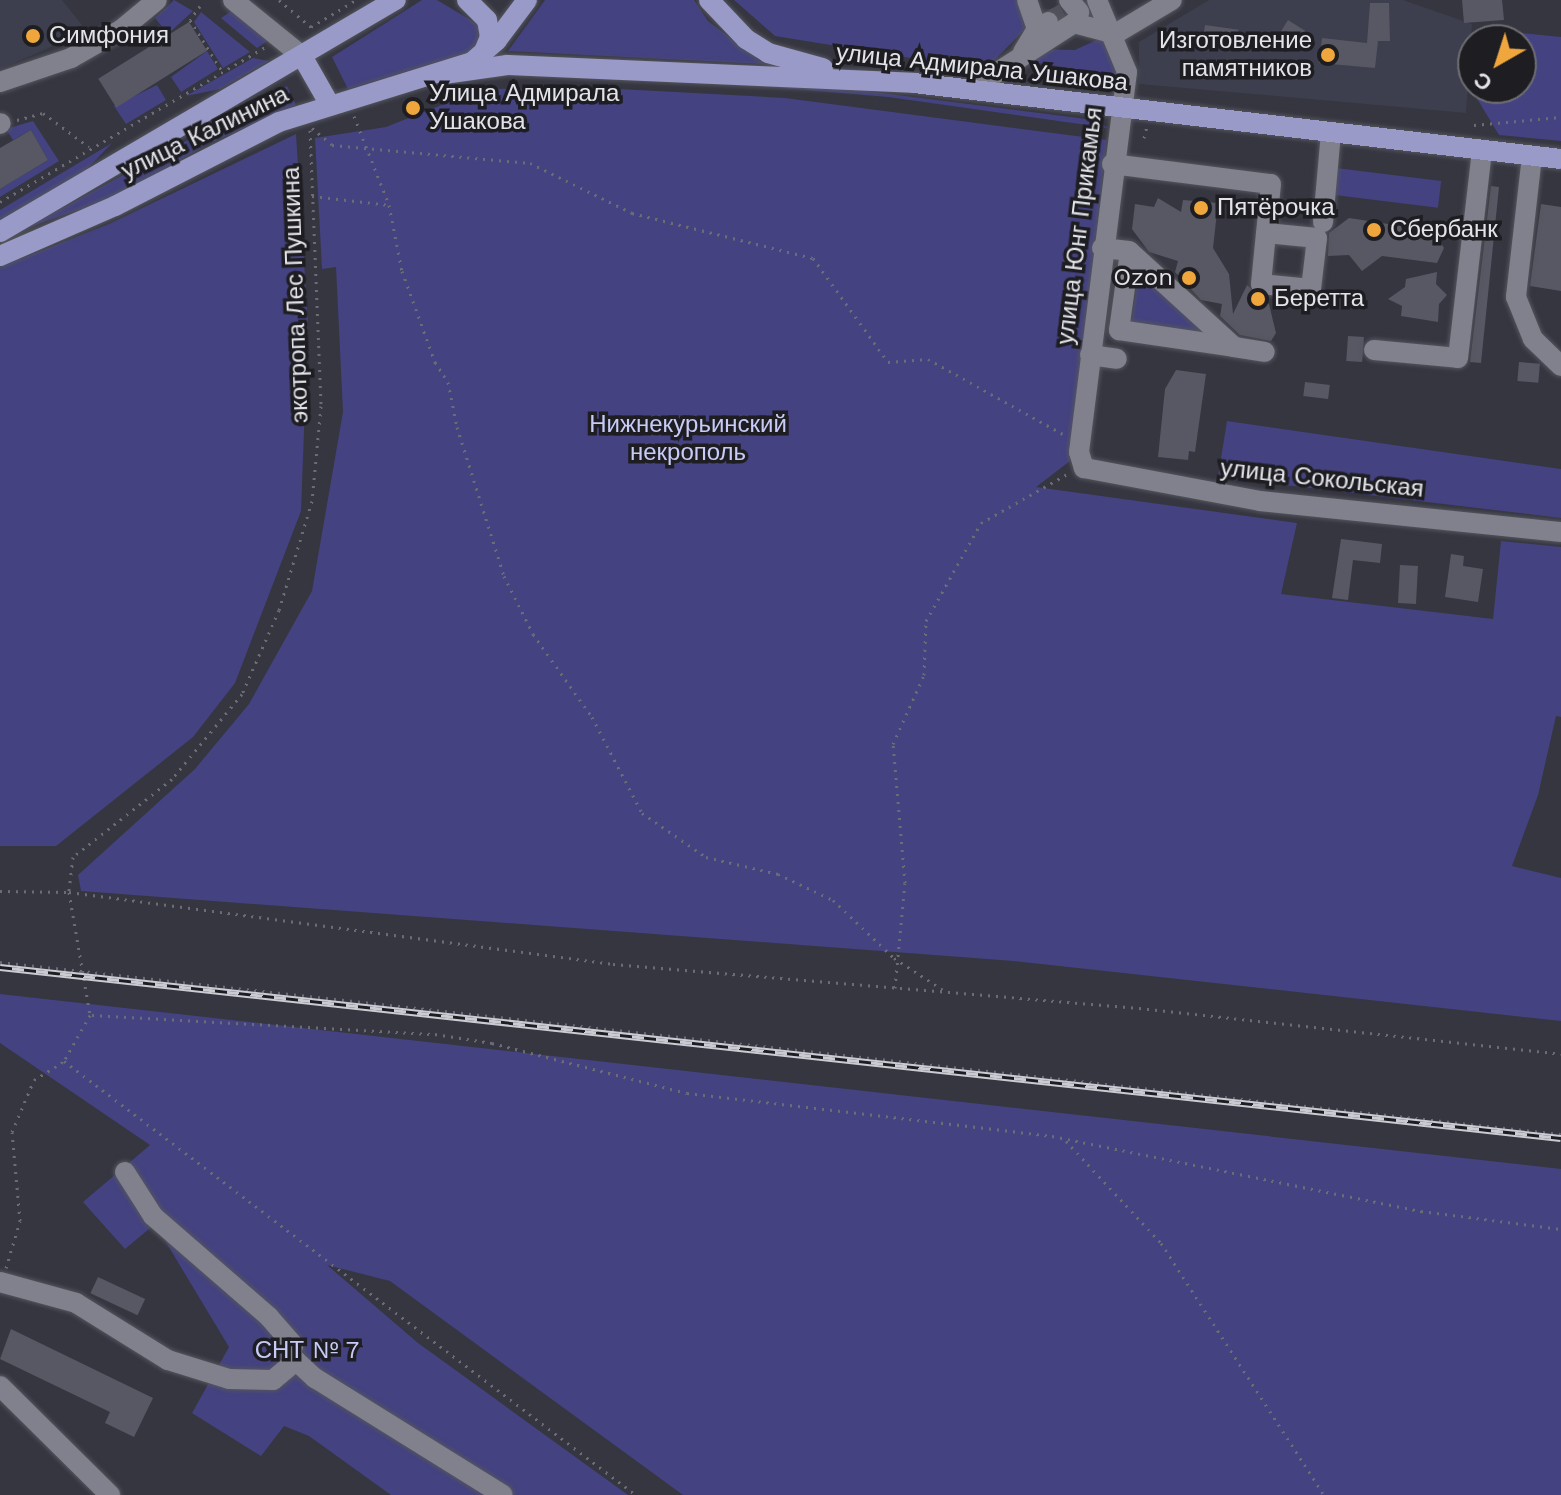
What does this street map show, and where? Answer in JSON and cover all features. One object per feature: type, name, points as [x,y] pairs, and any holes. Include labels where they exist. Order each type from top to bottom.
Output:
[{"type":"main road","name":"улица Калинина","points":[[0,232],[396,0]]},
{"type":"main road","points":[[467,0],[480,10],[490,29],[482,55]]},
{"type":"main road","name":"улица Калинина","points":[[0,256],[115,206],[279,122],[444,74],[482,55],[527,0]]},
{"type":"main road","points":[[709,0],[737,31],[768,53],[793,63],[914,83]]},
{"type":"main road","points":[[302,56],[330,105]]},
{"type":"main road","name":"улица Адмирала Ушакова","points":[[444,74],[507,65],[914,83],[1561,159]]},
{"type":"street","points":[[0,82],[71,58],[104,40],[156,0]]},
{"type":"street","points":[[233,0],[302,56]]},
{"type":"street","points":[[1027,0],[1115,34],[1172,0]]},
{"type":"street","name":"улица Юнг Прикамья","points":[[1081,454],[1112,164],[1127,72],[1115,34],[1097,0]]},
{"type":"street","points":[[973,88],[1074,23],[1065,17]]},
{"type":"street","points":[[1022,55],[1065,17]]},
{"type":"street","points":[[1323,222],[1331,132]]},
{"type":"street","points":[[1374,350],[1458,358],[1482,150]]},
{"type":"street","points":[[1532,156],[1516,297],[1533,339],[1561,366]]},
{"type":"street","points":[[1112,164],[1271,184],[1266,233]]},
{"type":"street","points":[[1102,248],[1130,252],[1234,347]]},
{"type":"street","points":[[1130,252],[1119,330],[1265,352]]},
{"type":"street","points":[[1090,355],[1117,359]]},
{"type":"street","name":"улица Сокольская","points":[[1081,454],[1091,472],[1245,499],[1561,532]]},
{"type":"street","points":[[125,1172],[153,1216],[179,1242],[269,1317],[293,1345],[291,1356],[296,1361],[429,1453],[503,1495]]},
{"type":"street","points":[[2,1279],[76,1303],[168,1360],[229,1379],[273,1380],[296,1361]]},
{"type":"street","points":[[0,1386],[110,1495]]},
{"type":"path","points":[[279,0],[311,27],[356,0]]},
{"type":"path","points":[[200,6],[190,20],[222,71]]},
{"type":"path","points":[[0,202],[89,147],[265,47]]},
{"type":"path","points":[[0,124],[43,113],[89,147]]},
{"type":"path","points":[[354,113],[365,150],[389,205],[402,271],[435,362],[448,382],[457,427],[476,474],[504,576],[533,634],[592,717],[642,813],[706,857],[778,874],[833,900],[898,961],[946,992]]},
{"type":"path","points":[[1474,125],[1561,117]]},
{"type":"path","points":[[1144,138],[1148,123]]},
{"type":"path","name":"экотропа Лес Пушкина","points":[[69,892],[73,857],[172,779],[242,694],[279,610],[312,501],[321,406],[310,127],[332,145],[365,150]]},
{"type":"path","points":[[365,150],[530,163],[632,213],[813,258],[888,362],[928,359],[1081,454],[981,523],[926,621],[924,675],[893,744],[905,883],[895,988]]},
{"type":"path","points":[[312,196],[389,205]]},
{"type":"path","points":[[0,891],[69,892],[613,964],[946,992],[1561,1054]]},
{"type":"path","points":[[2,1279],[20,1221],[12,1132],[34,1080],[64,1061],[90,1015],[69,892]]},
{"type":"path","points":[[0,962],[1561,1134]]},
{"type":"path","points":[[90,1015],[435,1034],[492,1043],[687,1093],[1065,1140],[1421,1211],[1561,1229]]},
{"type":"path","points":[[64,1061],[636,1495]]},
{"type":"path","points":[[1065,1140],[1161,1243],[1324,1495]]},
{"type":"shaded area","name":"Симфония","points":[[0,0],[62,0],[82,25],[49,48],[0,69]]},
{"type":"shaded area","points":[[1209,0],[1403,0],[1472,24],[1457,24],[1457,104],[1467,104],[1466,113],[1139,84],[1139,42]]},
{"type":"green space","points":[[174,0],[193,11],[168,34],[155,18]]},
{"type":"green space","points":[[422,0],[437,0],[484,28],[473,51],[348,89],[332,57]]},
{"type":"green space","points":[[545,0],[694,0],[708,21],[764,64],[508,51]]},
{"type":"green space","points":[[734,0],[1024,0],[1025,29],[985,70],[775,36]]},
{"type":"green space","points":[[233,10],[269,40],[257,48],[221,18]]},
{"type":"green space","points":[[201,12],[250,52],[223,68],[194,22]]},
{"type":"green space","points":[[1537,35],[1561,37],[1561,141],[1499,135],[1480,104],[1537,104]]},
{"type":"green space","points":[[1103,37],[1119,76],[1031,62],[1039,49],[1075,50]]},
{"type":"green space","points":[[207,51],[218,69],[181,92],[171,77]]},
{"type":"green space","points":[[253,58],[269,61],[220,89],[186,96]]},
{"type":"green space","points":[[701,81],[810,84],[1094,120],[1108,128],[888,97]]},
{"type":"green space","points":[[157,85],[166,100],[126,124],[114,106]]},
{"type":"green space","points":[[287,86],[296,105],[208,144],[116,197],[24,229]]},
{"type":"green space","name":"Нижнекурьинский некрополь","points":[[600,88],[785,98],[1107,140],[1070,461],[1036,487],[1297,523],[1281,594],[1493,619],[1501,541],[1561,547],[1561,717],[1556,716],[1538,795],[1512,866],[1561,878],[1561,1021],[1014,961],[81,891],[78,875],[195,769],[249,704],[312,591],[343,412],[336,267],[322,269],[315,138],[386,127],[482,89]]},
{"type":"green space","points":[[33,121],[59,161],[0,197],[0,189],[48,160],[31,130],[13,140],[6,129]]},
{"type":"green space","points":[[296,134],[308,324],[301,511],[235,683],[193,737],[56,846],[0,846],[0,267],[109,224]]},
{"type":"green space","points":[[112,143],[87,169],[0,220],[0,210]]},
{"type":"green space","points":[[1336,168],[1441,181],[1438,208],[1333,195]]},
{"type":"green space","points":[[1139,270],[1212,336],[1131,324]]},
{"type":"green space","points":[[1227,421],[1561,469],[1561,518],[1218,477]]},
{"type":"green space","name":"СНТ № 7","points":[[0,994],[1561,1169],[1561,1495],[683,1495],[390,1281],[327,1265],[418,1343],[628,1495],[391,1495],[309,1436],[284,1426],[261,1456],[192,1413],[229,1347],[155,1224],[125,1249],[83,1202],[150,1145],[0,1043]]},
{"type":"building","points":[[1462,0],[1502,0],[1504,20],[1464,23]]},
{"type":"building","points":[[1370,3],[1389,3],[1390,41],[1378,41],[1375,68],[1319,63],[1322,38],[1367,43]]},
{"type":"building","points":[[1288,20],[1307,32],[1300,43],[1281,31]]},
{"type":"building","points":[[189,22],[207,51],[116,108],[98,79]]},
{"type":"building","points":[[1205,25],[1239,30],[1236,51],[1202,46]]},
{"type":"building","points":[[31,130],[48,160],[0,189],[0,148]]},
{"type":"building","points":[[1491,186],[1499,187],[1481,363],[1470,362]]},
{"type":"building","points":[[1158,198],[1181,212],[1183,200],[1218,203],[1213,248],[1229,274],[1233,314],[1247,285],[1269,304],[1276,333],[1271,341],[1240,335],[1220,316],[1222,304],[1201,300],[1175,272],[1178,261],[1149,252],[1132,229],[1135,204],[1154,207]]},
{"type":"building","points":[[1541,204],[1561,207],[1561,291],[1530,286]]},
{"type":"building","points":[[1349,218],[1434,231],[1444,248],[1437,263],[1382,256],[1362,271],[1349,255],[1328,256],[1329,233]]},
{"type":"building","points":[[1437,272],[1436,284],[1447,295],[1439,304],[1438,322],[1401,316],[1402,306],[1388,299],[1405,287],[1406,279]]},
{"type":"building","points":[[1348,336],[1364,337],[1362,362],[1346,361]]},
{"type":"building","points":[[1519,362],[1540,364],[1538,383],[1517,381]]},
{"type":"building","points":[[1176,370],[1206,374],[1195,452],[1189,451],[1188,460],[1158,457],[1165,389]]},
{"type":"building","points":[[1305,382],[1330,385],[1328,399],[1303,396]]},
{"type":"building","points":[[1341,539],[1382,544],[1380,563],[1353,560],[1348,600],[1332,598]]},
{"type":"building","points":[[1451,554],[1464,556],[1463,566],[1483,569],[1478,602],[1445,597]]},
{"type":"building","points":[[1400,565],[1418,566],[1416,604],[1398,603]]},
{"type":"building","points":[[98,1277],[145,1299],[138,1315],[90,1293]]},
{"type":"building","points":[[11,1329],[153,1398],[134,1437],[105,1423],[110,1412],[0,1359]]},
{"type":"tunnel","points":[[1048,22],[1064,13]]},
{"type":"railway","points":[[0,967],[1561,1138]]},
{"type":"place","name":"Симфония","points":[[33,36]]},
{"type":"place","name":"Изготовление памятников","points":[[1328,55]]},
{"type":"place","name":"Улица Адмирала Ушакова","points":[[413,108]]},
{"type":"place","name":"Пятёрочка","points":[[1201,208]]},
{"type":"place","name":"Сбербанк","points":[[1374,230]]},
{"type":"place","name":"Ozon","points":[[1189,278]]},
{"type":"place","name":"Беретта","points":[[1258,299]]}]
